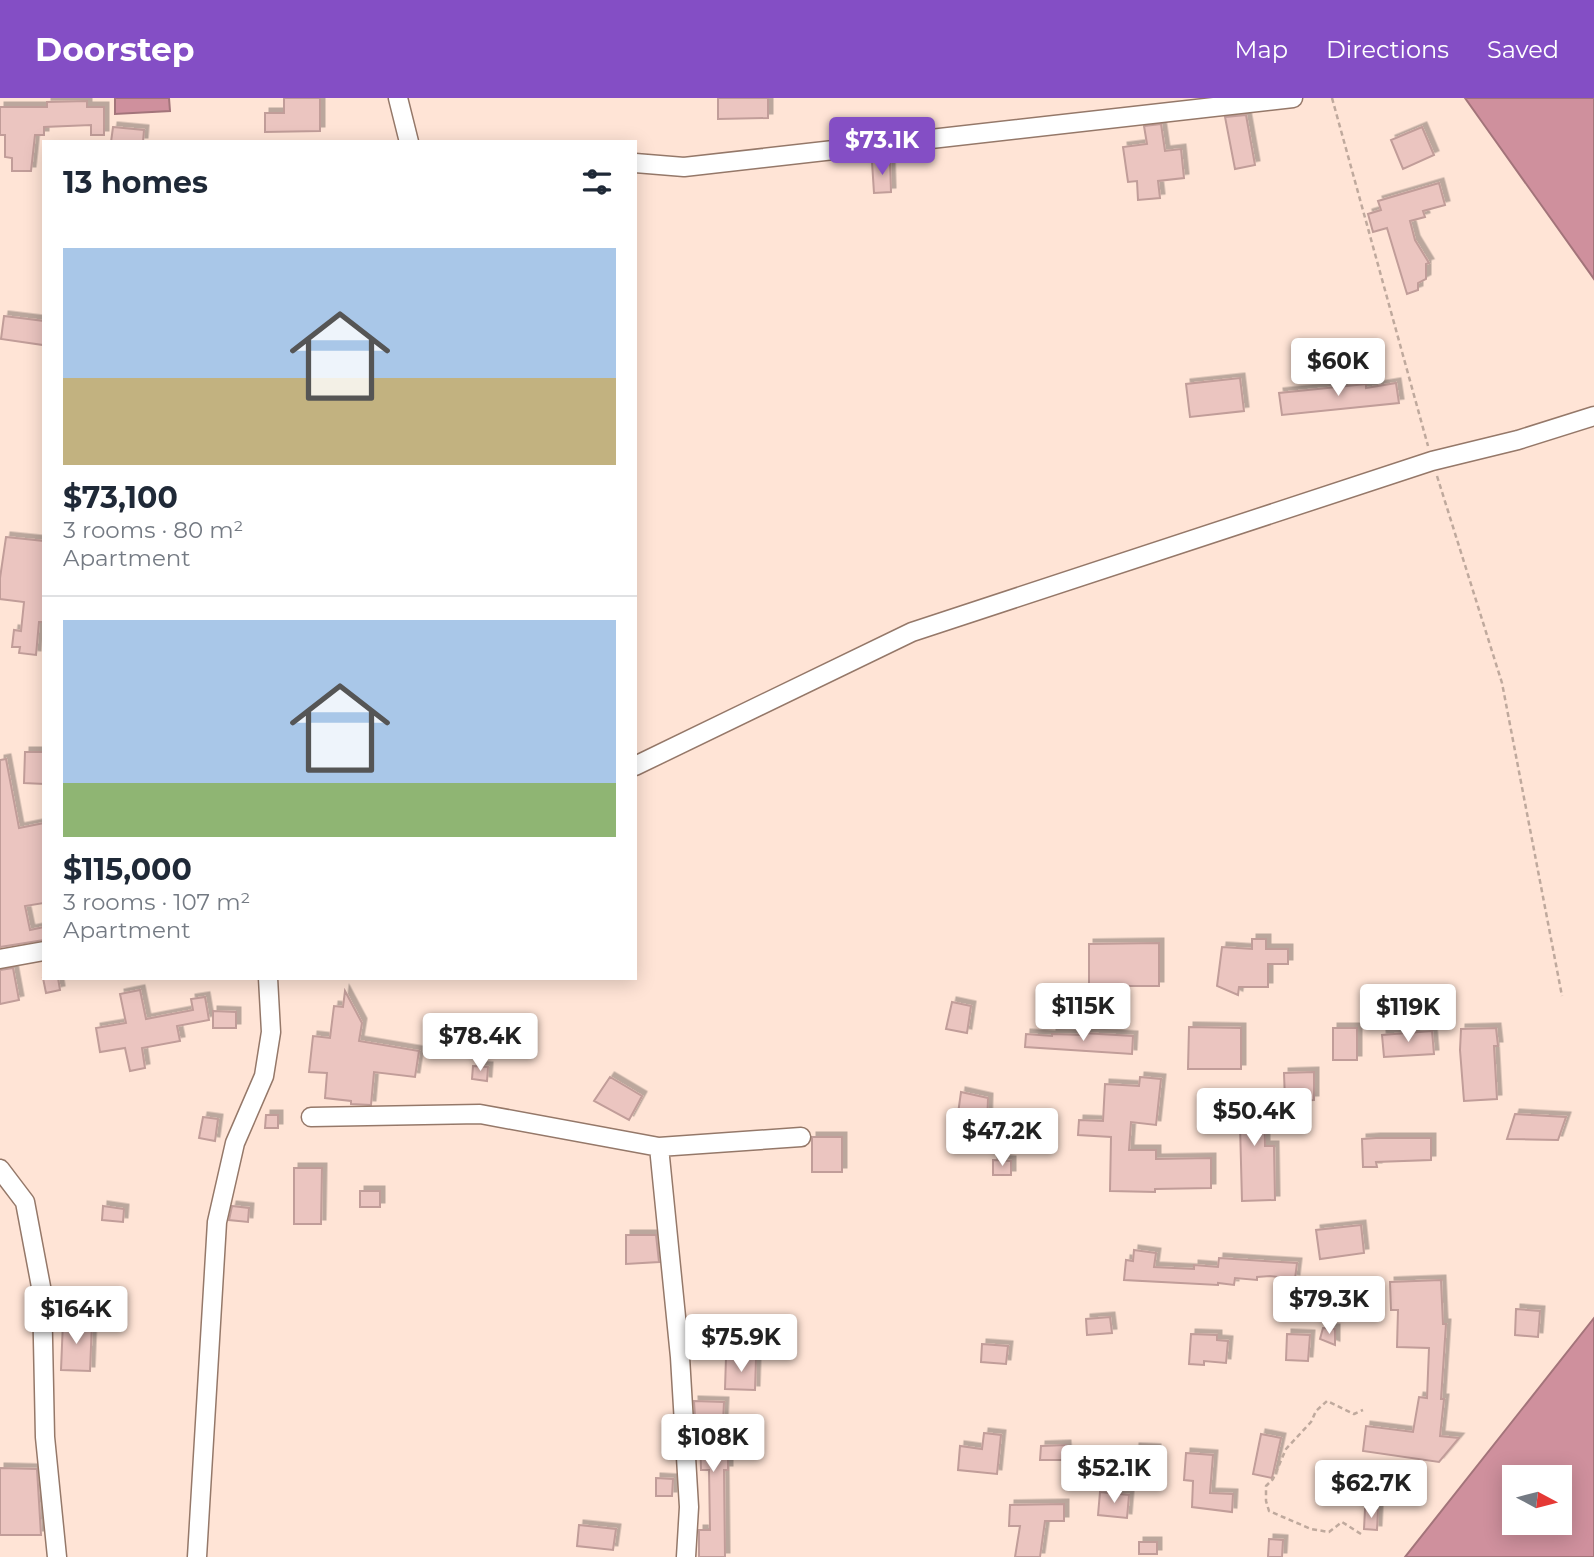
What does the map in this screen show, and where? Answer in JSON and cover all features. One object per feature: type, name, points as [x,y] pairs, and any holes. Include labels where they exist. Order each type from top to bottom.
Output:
[{"type":"street","points":[[398,98],[408,140]]},
{"type":"street","points":[[637,163],[684,167],[1293,98]]},
{"type":"street","points":[[637,765],[912,632],[1432,461],[1518,440],[1594,416]]},
{"type":"street","points":[[0,959],[42,951]]},
{"type":"street","points":[[197,1557],[217,1222],[235,1143],[264,1076],[271,1032],[268,980]]},
{"type":"street","points":[[311,1117],[480,1114],[659,1147],[801,1137]]},
{"type":"street","points":[[659,1147],[680,1357],[689,1507],[686,1557]]},
{"type":"street","points":[[0,1169],[25,1202],[42,1292],[45,1437],[57,1557]]},
{"type":"path","points":[[1332,98],[1432,461],[1502,683],[1562,996]]},
{"type":"path","points":[[1361,1534],[1342,1521],[1329,1532],[1311,1529],[1269,1511],[1266,1486],[1273,1479],[1286,1449],[1327,1401],[1354,1414],[1363,1410]]},
{"type":"shaded area","points":[[115,98],[169,98],[170,111],[115,114]]},
{"type":"shaded area","points":[[1465,98],[1594,98],[1594,279],[1482,122]]},
{"type":"shaded area","points":[[1594,1318],[1594,1557],[1405,1557]]},
{"type":"building","points":[[284,98],[320,98],[320,131],[265,132],[265,113],[284,113]]},
{"type":"building","points":[[718,98],[768,98],[768,118],[718,119]]},
{"type":"building","points":[[87,101],[87,107],[104,107],[104,135],[91,135],[91,125],[44,127],[44,135],[35,135],[31,171],[12,171],[12,158],[5,157],[5,135],[0,135],[0,107],[47,107],[47,102]]},
{"type":"building","points":[[1246,115],[1255,165],[1235,169],[1225,117]]},
{"type":"building","points":[[1161,124],[1165,151],[1181,149],[1184,178],[1158,181],[1160,198],[1138,200],[1137,181],[1128,182],[1123,147],[1147,144],[1144,126]]},
{"type":"building","points":[[113,127],[144,130],[143,140],[111,140]]},
{"type":"building","points":[[1422,127],[1434,155],[1403,169],[1391,140]]},
{"type":"building","points":[[890,161],[891,192],[874,193],[872,162]]},
{"type":"building","points":[[1439,183],[1445,205],[1423,211],[1425,217],[1410,221],[1415,240],[1429,263],[1426,264],[1426,279],[1418,283],[1418,290],[1407,294],[1387,228],[1373,232],[1368,214],[1381,210],[1378,201]]},
{"type":"building","points":[[4,316],[42,321],[42,345],[1,339]]},
{"type":"building","points":[[1240,378],[1244,411],[1190,417],[1186,384]]},
{"type":"building","points":[[1396,383],[1399,403],[1282,415],[1279,393],[1366,384],[1366,388]]},
{"type":"building","points":[[6,537],[42,541],[42,622],[39,622],[36,655],[19,653],[20,647],[12,647],[14,630],[21,631],[24,602],[0,599]]},
{"type":"building","points":[[25,752],[42,752],[42,784],[24,783]]},
{"type":"building","points":[[6,759],[19,828],[42,823],[42,903],[25,906],[30,930],[42,927],[42,940],[0,947],[0,760]]},
{"type":"building","points":[[1252,939],[1266,939],[1266,949],[1288,949],[1288,964],[1268,964],[1268,987],[1239,987],[1238,995],[1217,986],[1222,947],[1252,949]]},
{"type":"building","points":[[1159,943],[1159,986],[1089,986],[1089,944]]},
{"type":"building","points":[[13,968],[19,1000],[0,1004],[0,970]]},
{"type":"building","points":[[43,980],[58,980],[60,990],[46,993]]},
{"type":"building","points":[[140,990],[146,1019],[193,1010],[191,999],[205,997],[209,1020],[177,1026],[180,1041],[142,1048],[145,1068],[130,1071],[125,1048],[100,1052],[96,1028],[126,1023],[120,994]]},
{"type":"building","points":[[345,991],[362,1023],[359,1041],[419,1051],[415,1077],[374,1072],[371,1105],[325,1098],[327,1073],[309,1072],[313,1036],[330,1038],[334,1006],[343,1007]]},
{"type":"building","points":[[952,1002],[971,1006],[967,1033],[946,1029]]},
{"type":"building","points":[[213,1011],[236,1012],[236,1028],[213,1028]]},
{"type":"building","points":[[1189,1027],[1241,1028],[1241,1069],[1188,1069]]},
{"type":"building","points":[[1333,1028],[1357,1028],[1357,1060],[1333,1060]]},
{"type":"building","points":[[1496,1028],[1498,1046],[1494,1046],[1497,1099],[1464,1101],[1461,1029]]},
{"type":"building","points":[[1432,1031],[1434,1054],[1384,1057],[1382,1035]]},
{"type":"building","points":[[1082,1033],[1133,1036],[1132,1054],[1025,1047],[1026,1034],[1052,1036]]},
{"type":"building","points":[[473,1066],[488,1067],[487,1081],[472,1079]]},
{"type":"building","points":[[1314,1072],[1314,1100],[1285,1101],[1284,1073]]},
{"type":"building","points":[[610,1077],[642,1096],[629,1120],[594,1101]]},
{"type":"building","points":[[1140,1077],[1161,1079],[1156,1125],[1131,1122],[1129,1150],[1156,1150],[1156,1159],[1211,1158],[1211,1188],[1155,1189],[1155,1192],[1110,1191],[1111,1137],[1078,1135],[1079,1120],[1103,1121],[1105,1084],[1139,1086]]},
{"type":"building","points":[[961,1092],[988,1098],[987,1127],[956,1128]]},
{"type":"building","points":[[1264,1095],[1265,1146],[1274,1146],[1275,1200],[1242,1201],[1240,1125],[1231,1126],[1230,1096]]},
{"type":"building","points":[[1515,1114],[1566,1117],[1558,1140],[1507,1139]]},
{"type":"building","points":[[266,1115],[278,1115],[278,1128],[265,1128]]},
{"type":"building","points":[[203,1117],[218,1119],[215,1141],[199,1138]]},
{"type":"building","points":[[812,1137],[842,1137],[842,1172],[812,1172]]},
{"type":"building","points":[[1431,1138],[1431,1160],[1376,1162],[1377,1167],[1363,1167],[1362,1139]]},
{"type":"building","points":[[993,1160],[1011,1161],[1011,1175],[993,1175]]},
{"type":"building","points":[[294,1168],[322,1168],[321,1224],[294,1224]]},
{"type":"building","points":[[360,1191],[380,1191],[380,1207],[360,1207]]},
{"type":"building","points":[[103,1206],[124,1209],[123,1222],[102,1220]]},
{"type":"building","points":[[232,1206],[249,1208],[248,1222],[229,1220]]},
{"type":"building","points":[[1361,1225],[1364,1253],[1320,1259],[1316,1230]]},
{"type":"building","points":[[626,1235],[656,1235],[659,1262],[626,1264]]},
{"type":"building","points":[[1134,1250],[1156,1253],[1154,1267],[1218,1267],[1219,1258],[1297,1263],[1295,1279],[1270,1276],[1257,1277],[1257,1280],[1235,1278],[1234,1285],[1124,1280],[1126,1260],[1133,1261]]},
{"type":"building","points":[[1441,1280],[1443,1324],[1446,1324],[1440,1436],[1459,1438],[1439,1462],[1363,1451],[1366,1426],[1413,1432],[1419,1397],[1427,1398],[1429,1348],[1397,1347],[1398,1310],[1391,1310],[1390,1282]]},
{"type":"building","points":[[1516,1309],[1540,1311],[1538,1337],[1515,1335]]},
{"type":"building","points":[[1110,1317],[1112,1333],[1087,1335],[1086,1319]]},
{"type":"building","points":[[63,1321],[92,1322],[90,1371],[61,1370]]},
{"type":"building","points":[[1323,1328],[1335,1329],[1335,1345],[1320,1339]]},
{"type":"building","points":[[1191,1334],[1217,1335],[1217,1340],[1228,1341],[1226,1363],[1204,1361],[1204,1365],[1189,1364]]},
{"type":"building","points":[[1287,1334],[1310,1335],[1308,1361],[1286,1360]]},
{"type":"building","points":[[982,1344],[1008,1346],[1006,1364],[981,1362]]},
{"type":"building","points":[[726,1357],[756,1358],[755,1390],[725,1389]]},
{"type":"building","points":[[694,1401],[724,1402],[722,1442],[728,1442],[728,1470],[724,1470],[725,1557],[699,1557],[699,1530],[710,1530],[709,1470],[701,1470],[700,1435],[696,1434]]},
{"type":"building","points":[[984,1433],[1001,1435],[997,1474],[958,1470],[960,1446],[982,1449]]},
{"type":"building","points":[[1261,1434],[1281,1438],[1272,1478],[1253,1474]]},
{"type":"building","points":[[1066,1445],[1067,1460],[1040,1460],[1041,1446]]},
{"type":"building","points":[[1135,1448],[1156,1449],[1154,1474],[1133,1473]]},
{"type":"building","points":[[1186,1453],[1213,1455],[1210,1493],[1233,1494],[1232,1512],[1192,1507],[1193,1481],[1184,1480]]},
{"type":"building","points":[[0,1468],[37,1469],[41,1535],[0,1535]]},
{"type":"building","points":[[656,1478],[673,1479],[672,1496],[656,1496]]},
{"type":"building","points":[[1347,1488],[1369,1488],[1369,1501],[1347,1501]]},
{"type":"building","points":[[1100,1492],[1129,1495],[1127,1518],[1098,1515]]},
{"type":"building","points":[[1064,1504],[1064,1521],[1045,1521],[1040,1557],[1015,1557],[1020,1526],[1009,1526],[1010,1505]]},
{"type":"building","points":[[1365,1509],[1378,1510],[1377,1530],[1364,1529]]},
{"type":"building","points":[[579,1525],[616,1529],[613,1550],[577,1546]]},
{"type":"building","points":[[1269,1539],[1283,1540],[1282,1557],[1268,1557]]},
{"type":"building","points":[[1139,1542],[1157,1542],[1157,1554],[1139,1554]]}]
